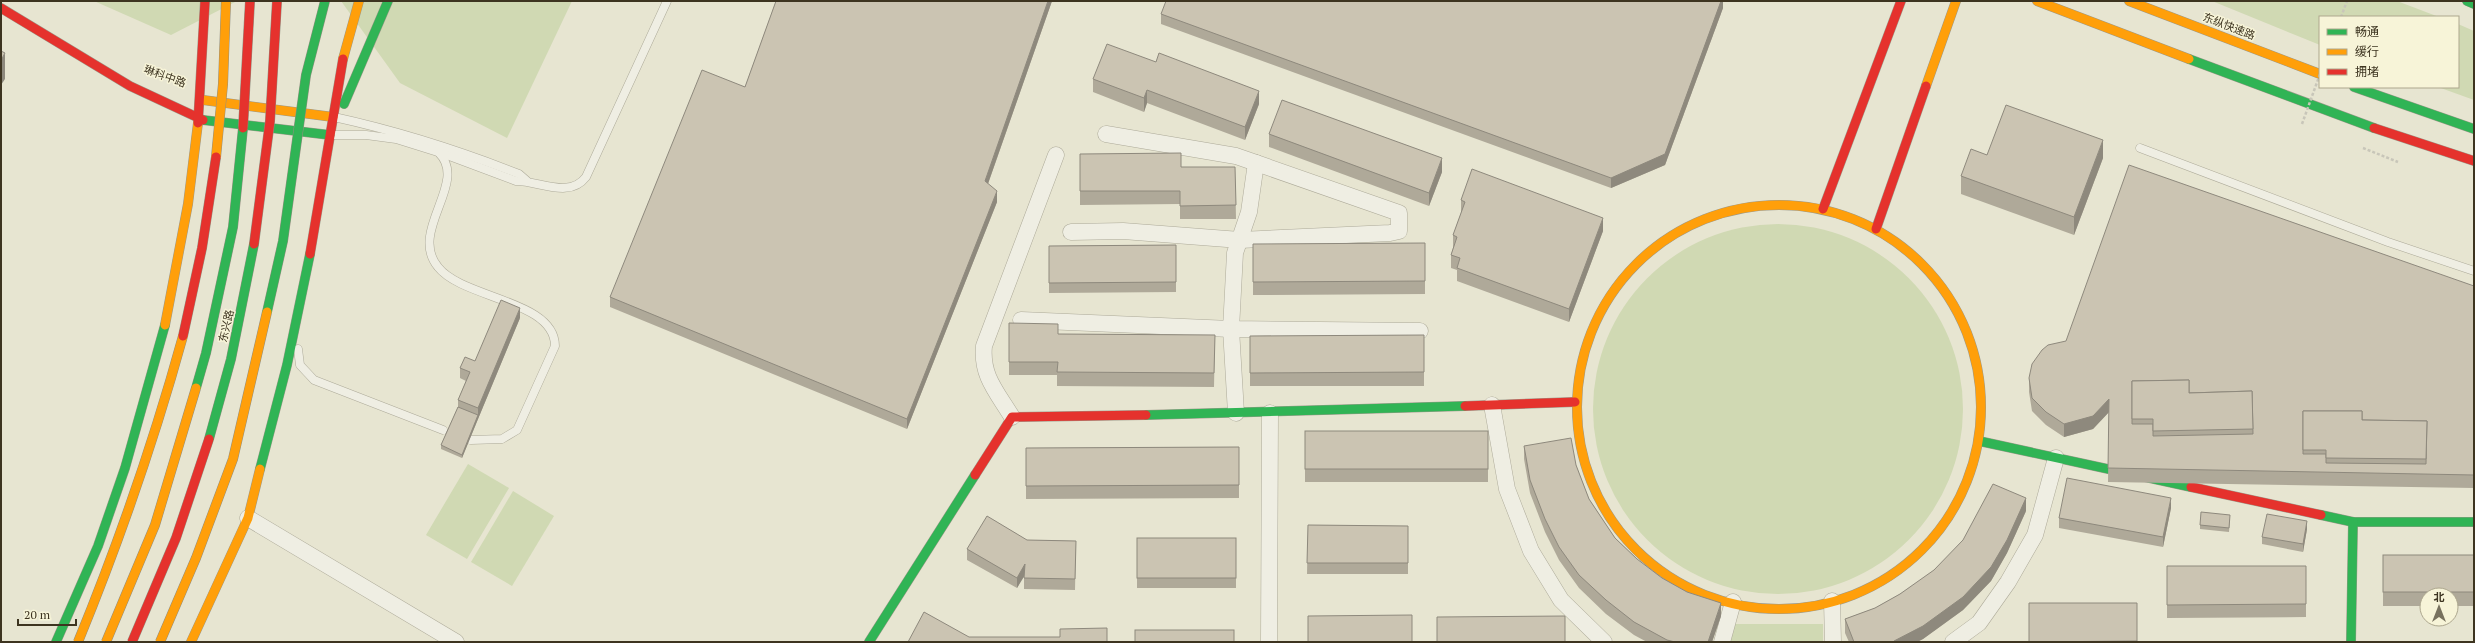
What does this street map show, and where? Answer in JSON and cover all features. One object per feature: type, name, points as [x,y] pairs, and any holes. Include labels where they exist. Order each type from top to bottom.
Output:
[{"type":"main road","points":[[56,642],[103,533],[131,451],[162,345],[199,119],[205,1]]},
{"type":"main road","points":[[78,642],[118,546],[143,478],[182,349],[203,247],[222,112],[226,1]]},
{"type":"main road","name":"东兴路","points":[[106,642],[155,525],[206,353],[233,227],[246,101],[250,1]]},
{"type":"main road","name":"东兴路","points":[[132,642],[168,559],[198,476],[236,340],[248,280],[266,164],[274,78],[277,1]]},
{"type":"main road","points":[[160,642],[196,558],[233,459],[283,242],[306,75],[325,1]]},
{"type":"main road","points":[[191,642],[248,518],[287,365],[319,208],[330,135],[335,117],[344,52],[359,1]]},
{"type":"main road","points":[[335,117],[388,1]]},
{"type":"main road","points":[[1822,209],[1900,1]]},
{"type":"main road","points":[[1876,229],[1956,1]]},
{"type":"main road","points":[[2037,1],[2362,124],[2474,161]]},
{"type":"main road","name":"东纵快速路","points":[[2130,1],[2319,74]]},
{"type":"main road","points":[[2467,1],[2474,4]]},
{"type":"main road","name":"琳科中路","points":[[15,5],[125,72],[162,90]]},
{"type":"main road","name":"琳科中路","points":[[1,8],[130,86],[199,119],[330,135]]},
{"type":"main road","points":[[204,40],[212,77],[230,103],[252,116],[330,135]]},
{"type":"main road","points":[[2357,88],[2474,129]]},
{"type":"main road","name":"琳科中路","points":[[188,97],[201,100],[335,117]]},
{"type":"main road","points":[[1763,205],[1822,209],[1876,229],[1917,258],[1950,297],[1971,342],[1982,391],[1979,441],[1960,499],[1924,548],[1876,584],[1819,606],[1759,608],[1700,594],[1648,562],[1608,517],[1583,462],[1575,402],[1586,343],[1589,336],[1612,290],[1653,247],[1705,218],[1763,205]]},
{"type":"main road","points":[[869,642],[1012,417],[1270,413],[1575,402]]},
{"type":"main road","points":[[1979,441],[2353,522],[2474,522]]},
{"type":"main road","points":[[2351,642],[2353,522]]},
{"type":"street","points":[[1071,232],[1123,231],[1240,240],[1390,233],[1399,231],[1399,213],[1236,156],[1106,134]]},
{"type":"street","points":[[1012,417],[988,377],[982,363],[984,346],[1056,155]]},
{"type":"street","points":[[1236,413],[1231,329],[1236,253],[1249,212],[1256,163]]},
{"type":"street","points":[[1021,320],[1231,329],[1420,331]]},
{"type":"street","points":[[1492,405],[1507,489],[1531,551],[1561,600],[1604,642]]},
{"type":"street","points":[[1269,642],[1270,413]]},
{"type":"street","points":[[1953,642],[1979,623],[2008,582],[2035,535],[2056,458]]},
{"type":"street","points":[[248,518],[456,642]]},
{"type":"street","points":[[1832,601],[1832,642]]},
{"type":"street","points":[[1722,642],[1733,602]]},
{"type":"lane","points":[[330,135],[384,136],[439,152],[516,181],[527,181],[571,189],[584,181],[667,1]]},
{"type":"lane","points":[[335,117],[369,124],[446,146],[519,174],[527,181]]},
{"type":"lane","points":[[2140,148],[2388,242],[2474,271]]},
{"type":"lane","points":[[439,152],[446,162],[448,174],[430,236],[432,257],[438,267],[446,275],[468,287],[543,320],[556,336],[556,346],[518,430],[502,439],[471,440]]},
{"type":"lane","points":[[297,318],[300,365],[310,376],[443,430]]},
{"type":"path","points":[[2341,16],[2347,1]]},
{"type":"path","points":[[2302,124],[2319,77]]},
{"type":"green space","points":[[94,1],[237,1],[171,35]]},
{"type":"green space","points":[[341,1],[572,1],[507,138],[400,83]]},
{"type":"green space","points":[[2212,1],[2397,1],[2436,16],[2319,16],[2319,45]]},
{"type":"green space","points":[[2459,24],[2474,31],[2474,100],[2441,88],[2459,88]]},
{"type":"green space","points":[[1778,224],[1814,228],[1849,238],[1881,255],[1909,278],[1932,306],[1949,338],[1959,373],[1963,409],[1959,445],[1949,480],[1932,512],[1909,540],[1881,563],[1849,580],[1814,590],[1778,594],[1742,590],[1707,580],[1675,563],[1647,540],[1624,512],[1607,480],[1597,445],[1593,409],[1597,373],[1607,338],[1624,306],[1647,278],[1675,255],[1707,238],[1742,228]]},
{"type":"green space","points":[[468,464],[509,488],[467,559],[426,535]]},
{"type":"green space","points":[[513,491],[554,516],[512,586],[471,562]]},
{"type":"green space","points":[[1722,624],[1823,624],[1823,642],[1718,642]]},
{"type":"building","points":[[776,1],[1048,1],[985,181],[997,191],[907,419],[610,297],[702,70],[745,87]]},
{"type":"building","points":[[1166,1],[1721,1],[1665,154],[1611,178],[1161,14]]},
{"type":"building","points":[[1107,44],[1156,62],[1159,53],[1259,91],[1245,127],[1147,90],[1144,98],[1093,79]]},
{"type":"building","points":[[1,51],[5,53],[1,60]]},
{"type":"building","points":[[1282,100],[1442,158],[1429,193],[1269,134]]},
{"type":"building","points":[[2006,105],[2103,140],[2074,217],[1961,176],[1971,149],[1987,155]]},
{"type":"building","points":[[1181,153],[1181,167],[1235,167],[1236,205],[1180,206],[1180,191],[1080,191],[1080,154]]},
{"type":"building","points":[[2129,165],[2474,286],[2474,475],[2108,468],[2109,399],[2093,416],[2064,424],[2046,412],[2032,398],[2029,378],[2032,364],[2042,350],[2048,345],[2066,341]],"holes":[[[2189,380],[2189,393],[2252,391],[2253,434],[2153,436],[2153,424],[2132,424],[2132,381]],[[2303,411],[2362,411],[2362,420],[2427,421],[2426,464],[2326,463],[2326,454],[2303,454]]]},
{"type":"building","points":[[1472,169],[1603,218],[1569,309],[1457,268],[1460,258],[1451,255],[1457,237],[1453,235],[1465,202],[1461,200]]},
{"type":"building","points":[[1425,243],[1425,281],[1253,282],[1253,244]]},
{"type":"building","points":[[1176,245],[1176,282],[1049,283],[1049,246]]},
{"type":"building","points":[[501,300],[520,308],[478,408],[458,400],[470,372],[460,368],[465,357],[475,361]]},
{"type":"building","points":[[1009,323],[1058,324],[1058,334],[1215,335],[1214,373],[1057,372],[1058,362],[1009,362]]},
{"type":"building","points":[[1424,335],[1424,372],[1250,373],[1250,336]]},
{"type":"building","points":[[2189,380],[2189,393],[2252,391],[2253,429],[2153,431],[2153,419],[2132,419],[2132,381]]},
{"type":"building","points":[[458,407],[478,415],[462,455],[441,445]]},
{"type":"building","points":[[2303,411],[2362,411],[2362,420],[2427,421],[2426,459],[2326,458],[2326,450],[2303,450]]},
{"type":"building","points":[[1305,431],[1488,431],[1488,469],[1305,469]]},
{"type":"building","points":[[1571,438],[1576,465],[1589,499],[1615,538],[1637,559],[1662,578],[1687,592],[1721,603],[1708,642],[1675,642],[1667,640],[1634,622],[1606,600],[1579,575],[1559,547],[1545,519],[1530,480],[1524,446]]},
{"type":"building","points":[[1239,447],[1239,485],[1026,486],[1026,448]]},
{"type":"building","points":[[2067,478],[2171,498],[2163,537],[2059,518]]},
{"type":"building","points":[[1993,484],[2026,498],[2007,540],[1991,567],[1963,597],[1923,626],[1893,642],[1854,642],[1845,619],[1875,608],[1900,594],[1934,570],[1963,540]]},
{"type":"building","points":[[2201,512],[2230,515],[2229,528],[2200,525]]},
{"type":"building","points":[[2267,514],[2307,521],[2303,544],[2262,537]]},
{"type":"building","points":[[987,516],[1027,540],[1076,541],[1075,579],[1024,578],[1025,564],[1017,578],[967,549]]},
{"type":"building","points":[[1308,525],[1408,526],[1408,563],[1307,563]]},
{"type":"building","points":[[1137,538],[1236,538],[1236,578],[1137,578]]},
{"type":"building","points":[[2383,555],[2474,555],[2474,592],[2459,592],[2459,587],[2419,587],[2419,592],[2383,592]]},
{"type":"building","points":[[2167,566],[2306,566],[2306,604],[2167,605]]},
{"type":"building","points":[[2029,603],[2137,603],[2137,641],[2029,642]]},
{"type":"building","points":[[924,612],[969,637],[1060,637],[1060,629],[1107,628],[1107,642],[908,642]]},
{"type":"building","points":[[1412,615],[1412,642],[1308,642],[1308,616]]},
{"type":"building","points":[[1565,616],[1565,642],[1437,642],[1437,617]]},
{"type":"building","points":[[1135,630],[1234,630],[1234,642],[1135,642]]},
{"type":"traffic: fast","points":[[267,312],[283,241],[306,75],[325,1]]},
{"type":"traffic: fast","points":[[344,104],[388,1]]},
{"type":"traffic: fast","points":[[2467,1],[2474,4]]},
{"type":"traffic: fast","points":[[2189,59],[2374,128]]},
{"type":"traffic: fast","points":[[2357,88],[2474,129]]},
{"type":"traffic: fast","points":[[203,120],[330,135]]},
{"type":"traffic: fast","points":[[196,388],[206,353],[233,227],[243,128]]},
{"type":"traffic: fast","points":[[209,439],[231,359],[254,244]]},
{"type":"traffic: fast","points":[[260,469],[287,365],[310,254]]},
{"type":"traffic: fast","points":[[56,642],[98,546],[125,468],[165,325]]},
{"type":"traffic: fast","points":[[1146,415],[1465,406]]},
{"type":"traffic: fast","points":[[1979,441],[2191,487]]},
{"type":"traffic: fast","points":[[869,642],[975,475]]},
{"type":"traffic: fast","points":[[2321,515],[2353,522],[2474,522]]},
{"type":"traffic: fast","points":[[2351,642],[2353,522]]},
{"type":"traffic: slow","points":[[216,157],[223,84],[226,1]]},
{"type":"traffic: slow","points":[[343,59],[359,1]]},
{"type":"traffic: slow","points":[[1926,86],[1956,1]]},
{"type":"traffic: slow","points":[[2037,1],[2189,59]]},
{"type":"traffic: slow","points":[[2129,1],[2319,74]]},
{"type":"traffic: slow","points":[[203,100],[333,117]]},
{"type":"traffic: slow","points":[[165,325],[188,204],[198,123]]},
{"type":"traffic: slow","points":[[1779,205],[1818,209],[1838,214],[1856,221],[1891,239],[1922,264],[1947,295],[1965,330],[1972,348],[1977,368],[1981,407],[1977,446],[1972,466],[1965,484],[1947,519],[1922,550],[1891,575],[1856,593],[1838,600],[1818,605],[1779,609],[1740,605],[1720,600],[1702,593],[1667,575],[1636,550],[1611,519],[1593,484],[1586,466],[1581,446],[1577,407],[1581,368],[1586,348],[1593,330],[1611,295],[1636,264],[1667,239],[1702,221],[1720,214],[1740,209],[1779,205]]},
{"type":"traffic: slow","points":[[160,642],[196,558],[233,459],[267,312]]},
{"type":"traffic: slow","points":[[78,642],[108,567],[135,491],[183,336]]},
{"type":"traffic: slow","points":[[106,642],[155,525],[196,388]]},
{"type":"traffic: slow","points":[[191,642],[248,518],[260,469]]},
{"type":"traffic: jam","points":[[198,123],[205,1]]},
{"type":"traffic: jam","points":[[243,128],[250,1]]},
{"type":"traffic: jam","points":[[254,244],[270,121],[277,1]]},
{"type":"traffic: jam","points":[[1823,209],[1901,1]]},
{"type":"traffic: jam","points":[[1,8],[130,86],[203,120]]},
{"type":"traffic: jam","points":[[310,254],[343,59]]},
{"type":"traffic: jam","points":[[1876,229],[1926,86]]},
{"type":"traffic: jam","points":[[2374,128],[2474,161]]},
{"type":"traffic: jam","points":[[183,336],[202,248],[216,157]]},
{"type":"traffic: jam","points":[[1465,406],[1575,402]]},
{"type":"traffic: jam","points":[[975,475],[1012,417],[1146,415]]},
{"type":"traffic: jam","points":[[132,642],[176,538],[209,439]]},
{"type":"traffic: jam","points":[[2191,487],[2321,515]]}]
